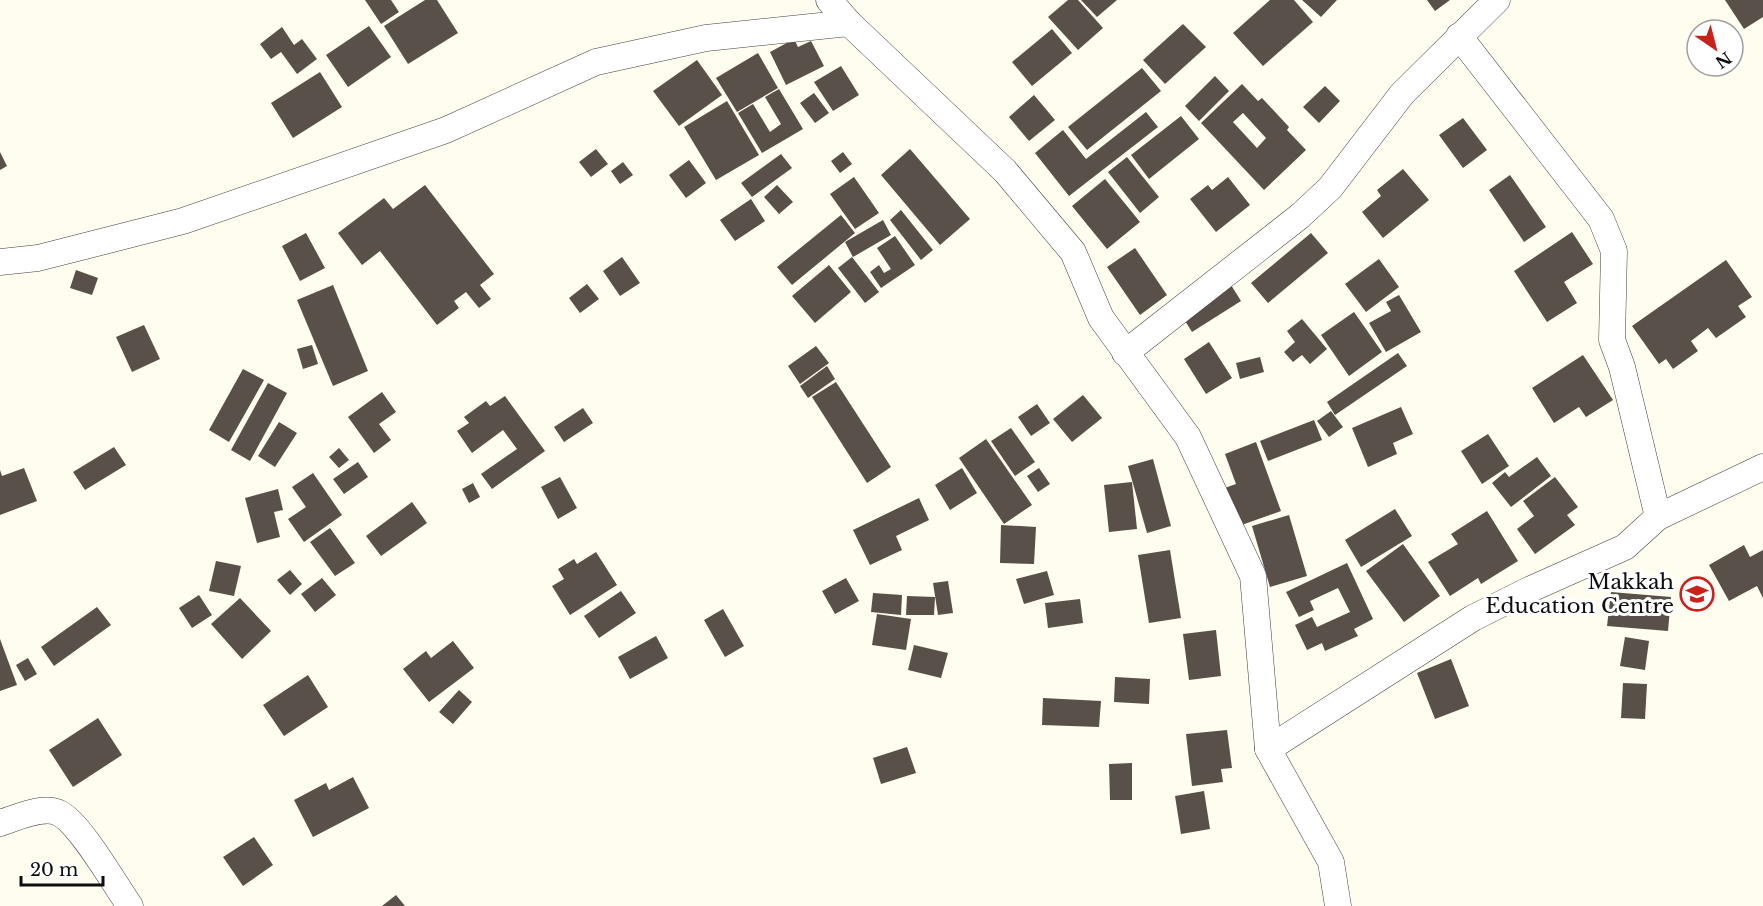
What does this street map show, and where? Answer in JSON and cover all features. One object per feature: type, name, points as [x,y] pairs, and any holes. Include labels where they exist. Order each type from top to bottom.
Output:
[{"type":"street","points":[[829,0],[849,23],[1005,171],[1073,252],[1101,318],[1188,437],[1253,576],[1268,749],[1331,862],[1338,906]]},
{"type":"street","points":[[1125,353],[1300,216],[1330,188],[1402,94],[1497,0]]},
{"type":"street","points":[[0,262],[38,258],[183,221],[446,130],[597,62],[706,38],[849,23]]},
{"type":"street","points":[[1459,36],[1601,219],[1614,251],[1611,340],[1622,368],[1658,517]]},
{"type":"street","points":[[1268,749],[1473,618],[1625,547],[1658,517],[1763,467]]},
{"type":"street","points":[[0,823],[40,811],[58,812],[76,827],[130,906]]},
{"type":"building","points":[[365,0],[391,0],[399,12],[381,24]]},
{"type":"building","points":[[425,0],[437,0],[458,33],[408,64],[384,26]]},
{"type":"building","points":[[1068,0],[1078,0],[1103,28],[1078,50],[1048,17]]},
{"type":"building","points":[[1081,0],[1117,0],[1097,17]]},
{"type":"building","points":[[1270,0],[1294,0],[1313,22],[1263,66],[1233,33]]},
{"type":"building","points":[[1302,0],[1337,0],[1321,17]]},
{"type":"building","points":[[1427,0],[1450,0],[1435,11]]},
{"type":"building","points":[[1725,0],[1763,0],[1763,17],[1745,28],[1745,18],[1737,18]]},
{"type":"building","points":[[1183,24],[1206,47],[1165,84],[1143,60]]},
{"type":"building","points":[[369,26],[391,57],[348,87],[326,55]]},
{"type":"building","points":[[282,27],[294,45],[302,39],[317,59],[297,74],[281,52],[271,59],[260,44]]},
{"type":"building","points":[[1052,29],[1072,53],[1032,86],[1012,62]]},
{"type":"building","points":[[794,39],[798,47],[811,41],[824,66],[786,85],[770,52]]},
{"type":"building","points":[[758,53],[778,88],[737,112],[716,78]]},
{"type":"building","points":[[697,60],[722,95],[679,126],[653,91]]},
{"type":"building","points":[[841,66],[859,95],[833,111],[814,82]]},
{"type":"building","points":[[1142,68],[1161,91],[1087,150],[1068,127]]},
{"type":"building","points":[[320,72],[342,107],[293,138],[271,103]]},
{"type":"building","points":[[1215,76],[1229,91],[1199,121],[1185,106]]},
{"type":"building","points":[[1242,84],[1258,101],[1262,98],[1289,127],[1287,130],[1306,150],[1264,190],[1201,123]],"holes":[[[1243,113],[1266,138],[1257,148],[1233,122]]]},
{"type":"building","points":[[1325,86],[1340,101],[1319,123],[1303,107]]},
{"type":"building","points":[[779,89],[803,129],[762,153],[738,113],[753,104],[770,132],[781,124],[765,97]]},
{"type":"building","points":[[814,93],[829,113],[815,123],[800,103]]},
{"type":"building","points":[[1034,95],[1055,120],[1029,141],[1009,117]]},
{"type":"building","points":[[727,101],[759,155],[716,180],[684,127]]},
{"type":"building","points":[[1146,112],[1158,127],[1069,196],[1035,153],[1063,130],[1086,159]]},
{"type":"building","points":[[1181,116],[1199,139],[1149,179],[1131,155]]},
{"type":"building","points":[[1463,118],[1487,150],[1463,168],[1439,135]]},
{"type":"building","points":[[596,149],[608,164],[591,177],[579,162]]},
{"type":"building","points":[[910,149],[970,219],[940,245],[881,175]]},
{"type":"building","points":[[0,152],[7,166],[0,170]]},
{"type":"building","points":[[843,152],[852,164],[840,173],[831,161]]},
{"type":"building","points":[[781,154],[792,168],[752,197],[741,183]]},
{"type":"building","points":[[1127,157],[1159,197],[1140,213],[1108,172]]},
{"type":"building","points":[[689,160],[706,183],[686,198],[669,175]]},
{"type":"building","points":[[623,162],[633,175],[620,184],[611,171]]},
{"type":"building","points":[[1403,169],[1429,200],[1383,238],[1362,212],[1381,196],[1377,190]]},
{"type":"building","points":[[1510,175],[1546,227],[1524,242],[1489,190]]},
{"type":"building","points":[[854,177],[879,213],[855,229],[830,194]]},
{"type":"building","points":[[1228,177],[1250,205],[1216,232],[1190,199],[1208,185],[1212,190]]},
{"type":"building","points":[[1105,179],[1140,222],[1107,249],[1072,206]]},
{"type":"building","points":[[425,185],[494,274],[480,285],[491,299],[479,308],[466,292],[454,301],[459,308],[437,325],[380,251],[362,265],[338,233],[384,198],[393,209]]},
{"type":"building","points":[[777,185],[793,202],[779,214],[764,197]]},
{"type":"building","points":[[751,199],[765,221],[735,241],[720,220]]},
{"type":"building","points":[[901,210],[933,250],[921,260],[890,220]]},
{"type":"building","points":[[841,215],[855,233],[792,285],[777,267]]},
{"type":"building","points":[[883,220],[891,235],[853,257],[845,242]]},
{"type":"building","points":[[1572,232],[1593,264],[1564,282],[1577,303],[1547,322],[1514,271]]},
{"type":"building","points":[[306,233],[325,268],[300,281],[282,246]]},
{"type":"building","points":[[1311,233],[1328,253],[1268,303],[1251,283]]},
{"type":"building","points":[[895,236],[915,265],[881,288],[870,272],[879,265],[884,273],[891,269],[877,248]]},
{"type":"building","points":[[1135,248],[1167,295],[1140,315],[1107,267]]},
{"type":"building","points":[[622,257],[640,283],[620,296],[603,271]]},
{"type":"building","points":[[852,257],[879,292],[865,303],[838,268]]},
{"type":"building","points":[[1379,259],[1399,287],[1366,312],[1345,284]]},
{"type":"building","points":[[1726,260],[1752,297],[1738,306],[1746,317],[1716,338],[1708,328],[1691,341],[1698,351],[1673,369],[1666,359],[1659,364],[1632,326]]},
{"type":"building","points":[[829,265],[851,292],[815,323],[792,296]]},
{"type":"building","points":[[76,270],[98,278],[92,295],[70,288]]},
{"type":"building","points":[[587,284],[599,299],[580,313],[569,298]]},
{"type":"building","points":[[333,285],[368,371],[333,386],[297,300]]},
{"type":"building","points":[[1231,285],[1241,301],[1192,332],[1182,316]]},
{"type":"building","points":[[1399,295],[1421,332],[1386,352],[1369,323],[1391,311],[1386,302]]},
{"type":"building","points":[[1354,312],[1382,352],[1349,376],[1321,335]]},
{"type":"building","points":[[1302,319],[1327,349],[1310,364],[1302,355],[1293,362],[1284,352],[1295,342],[1287,331]]},
{"type":"building","points":[[144,325],[160,359],[132,372],[116,337]]},
{"type":"building","points":[[1209,342],[1232,378],[1206,394],[1184,359]]},
{"type":"building","points":[[312,345],[318,364],[303,369],[297,349]]},
{"type":"building","points":[[816,346],[829,363],[800,384],[788,366]]},
{"type":"building","points":[[1398,353],[1407,366],[1335,415],[1327,402]]},
{"type":"building","points":[[1583,355],[1613,400],[1586,417],[1579,407],[1554,423],[1532,388]]},
{"type":"building","points":[[1260,357],[1264,372],[1240,379],[1236,363]]},
{"type":"building","points":[[827,366],[835,379],[808,398],[800,386]]},
{"type":"building","points":[[243,369],[264,380],[229,442],[209,430]]},
{"type":"building","points":[[836,382],[891,467],[867,483],[812,397]]},
{"type":"building","points":[[268,383],[287,393],[250,461],[231,450]]},
{"type":"building","points":[[382,392],[396,412],[379,424],[391,440],[374,453],[348,417]]},
{"type":"building","points":[[1083,395],[1102,418],[1072,442],[1053,419]]},
{"type":"building","points":[[505,396],[545,451],[492,489],[481,474],[517,449],[503,430],[472,453],[457,431],[469,423],[464,417],[486,401],[490,406]]},
{"type":"building","points":[[1037,404],[1050,423],[1031,436],[1018,417]]},
{"type":"building","points":[[1401,407],[1413,434],[1393,443],[1397,454],[1368,467],[1352,428]]},
{"type":"building","points":[[583,408],[593,423],[564,442],[554,427]]},
{"type":"building","points":[[1331,411],[1343,427],[1329,437],[1317,421]]},
{"type":"building","points":[[1314,420],[1322,440],[1268,461],[1260,441]]},
{"type":"building","points":[[279,422],[297,433],[275,467],[258,456]]},
{"type":"building","points":[[1011,428],[1035,462],[1015,476],[991,441]]},
{"type":"building","points":[[1488,434],[1509,466],[1482,484],[1461,451]]},
{"type":"building","points":[[986,439],[1032,505],[1004,524],[959,458]]},
{"type":"building","points":[[1256,442],[1281,511],[1233,528],[1219,490],[1236,484],[1225,454]]},
{"type":"building","points":[[114,447],[126,465],[85,490],[73,472]]},
{"type":"building","points":[[339,448],[349,460],[339,468],[329,457]]},
{"type":"building","points":[[1537,457],[1551,476],[1511,507],[1492,483],[1505,472],[1509,477]]},
{"type":"building","points":[[1153,459],[1171,526],[1147,533],[1128,466]]},
{"type":"building","points":[[358,462],[368,477],[344,494],[333,479]]},
{"type":"building","points":[[24,468],[37,501],[0,515],[0,470],[2,476]]},
{"type":"building","points":[[962,468],[977,493],[950,510],[935,485]]},
{"type":"building","points":[[1039,468],[1050,484],[1038,492],[1027,476]]},
{"type":"building","points":[[313,473],[342,515],[304,542],[288,519],[306,507],[292,487]]},
{"type":"building","points":[[560,477],[577,508],[558,519],[541,487]]},
{"type":"building","points":[[1555,477],[1578,507],[1567,515],[1575,525],[1535,554],[1517,529],[1534,516],[1523,501]]},
{"type":"building","points":[[1132,482],[1137,529],[1109,532],[1104,485]]},
{"type":"building","points":[[473,483],[480,497],[469,503],[462,489]]},
{"type":"building","points":[[278,489],[283,510],[274,512],[280,537],[257,543],[245,498]]},
{"type":"building","points":[[919,498],[929,520],[896,536],[902,550],[870,565],[853,530]]},
{"type":"building","points":[[412,502],[427,523],[381,556],[366,536]]},
{"type":"building","points":[[1395,509],[1412,536],[1361,567],[1345,540]]},
{"type":"building","points":[[1487,511],[1518,561],[1481,584],[1478,578],[1450,596],[1428,562],[1458,544],[1451,534]]},
{"type":"building","points":[[1289,515],[1307,576],[1270,587],[1252,526]]},
{"type":"building","points":[[1001,525],[1036,527],[1034,564],[1000,563]]},
{"type":"building","points":[[330,528],[355,563],[335,576],[310,542]]},
{"type":"building","points":[[1403,544],[1440,596],[1404,622],[1366,571]]},
{"type":"building","points":[[1744,545],[1750,557],[1763,550],[1763,598],[1757,586],[1729,601],[1709,565]]},
{"type":"building","points":[[1170,550],[1181,618],[1149,623],[1138,555]]},
{"type":"building","points":[[596,552],[617,585],[570,615],[552,586],[564,579],[558,569],[574,559],[577,564]]},
{"type":"building","points":[[216,561],[241,566],[234,596],[209,591]]},
{"type":"building","points":[[1347,563],[1373,619],[1354,629],[1358,636],[1325,651],[1322,643],[1307,650],[1295,625],[1312,617],[1317,627],[1350,612],[1338,588],[1310,601],[1314,610],[1299,617],[1286,592]]},
{"type":"building","points":[[290,570],[302,584],[290,595],[277,580]]},
{"type":"building","points":[[1047,571],[1054,595],[1024,604],[1016,579]]},
{"type":"building","points":[[322,578],[336,595],[315,612],[301,594]]},
{"type":"building","points":[[846,578],[859,601],[835,614],[822,591]]},
{"type":"building","points":[[948,581],[953,613],[938,615],[933,583]]},
{"type":"building","points":[[621,591],[636,613],[599,638],[584,616]]},
{"type":"building","points":[[1611,592],[1671,597],[1668,631],[1607,626]]},
{"type":"building","points":[[873,593],[902,595],[901,615],[871,612]]},
{"type":"building","points":[[199,595],[212,615],[192,628],[179,608]]},
{"type":"building","points":[[907,596],[935,597],[934,615],[906,615]]},
{"type":"building","points":[[240,598],[271,631],[242,659],[211,624]]},
{"type":"building","points":[[1080,599],[1083,623],[1048,628],[1045,603]]},
{"type":"building","points":[[97,607],[111,625],[54,666],[41,647]]},
{"type":"building","points":[[723,609],[744,646],[725,657],[704,620]]},
{"type":"building","points":[[877,614],[911,619],[906,650],[872,645]]},
{"type":"building","points":[[1216,630],[1221,676],[1189,680],[1183,634]]},
{"type":"building","points":[[656,636],[668,658],[630,679],[618,657]]},
{"type":"building","points":[[1625,637],[1649,641],[1645,670],[1620,666]]},
{"type":"building","points":[[0,639],[17,685],[0,691]]},
{"type":"building","points":[[453,641],[474,668],[429,702],[403,669],[426,651],[431,658]]},
{"type":"building","points":[[914,645],[948,653],[941,678],[908,670]]},
{"type":"building","points":[[28,658],[37,674],[25,681],[16,665]]},
{"type":"building","points":[[1451,659],[1469,706],[1435,719],[1417,673]]},
{"type":"building","points":[[308,675],[328,707],[284,736],[263,705]]},
{"type":"building","points":[[1115,677],[1150,679],[1149,704],[1114,702]]},
{"type":"building","points":[[1623,683],[1647,684],[1645,719],[1621,718]]},
{"type":"building","points":[[459,690],[472,702],[453,724],[439,712]]},
{"type":"building","points":[[1043,698],[1101,701],[1099,727],[1042,725]]},
{"type":"building","points":[[98,718],[122,755],[73,787],[49,750]]},
{"type":"building","points":[[1227,730],[1232,768],[1221,769],[1223,782],[1192,786],[1186,734]]},
{"type":"building","points":[[907,747],[916,773],[881,784],[873,758]]},
{"type":"building","points":[[1132,763],[1132,800],[1110,800],[1109,764]]},
{"type":"building","points":[[353,777],[369,808],[313,837],[294,800],[326,783],[329,790]]},
{"type":"building","points":[[1204,791],[1210,829],[1181,834],[1175,796]]},
{"type":"building","points":[[254,837],[273,865],[243,886],[223,857]]},
{"type":"building","points":[[396,895],[405,906],[382,906]]},
{"type":"place","name":"Makkah Education Centre","points":[[1697,594]]}]
